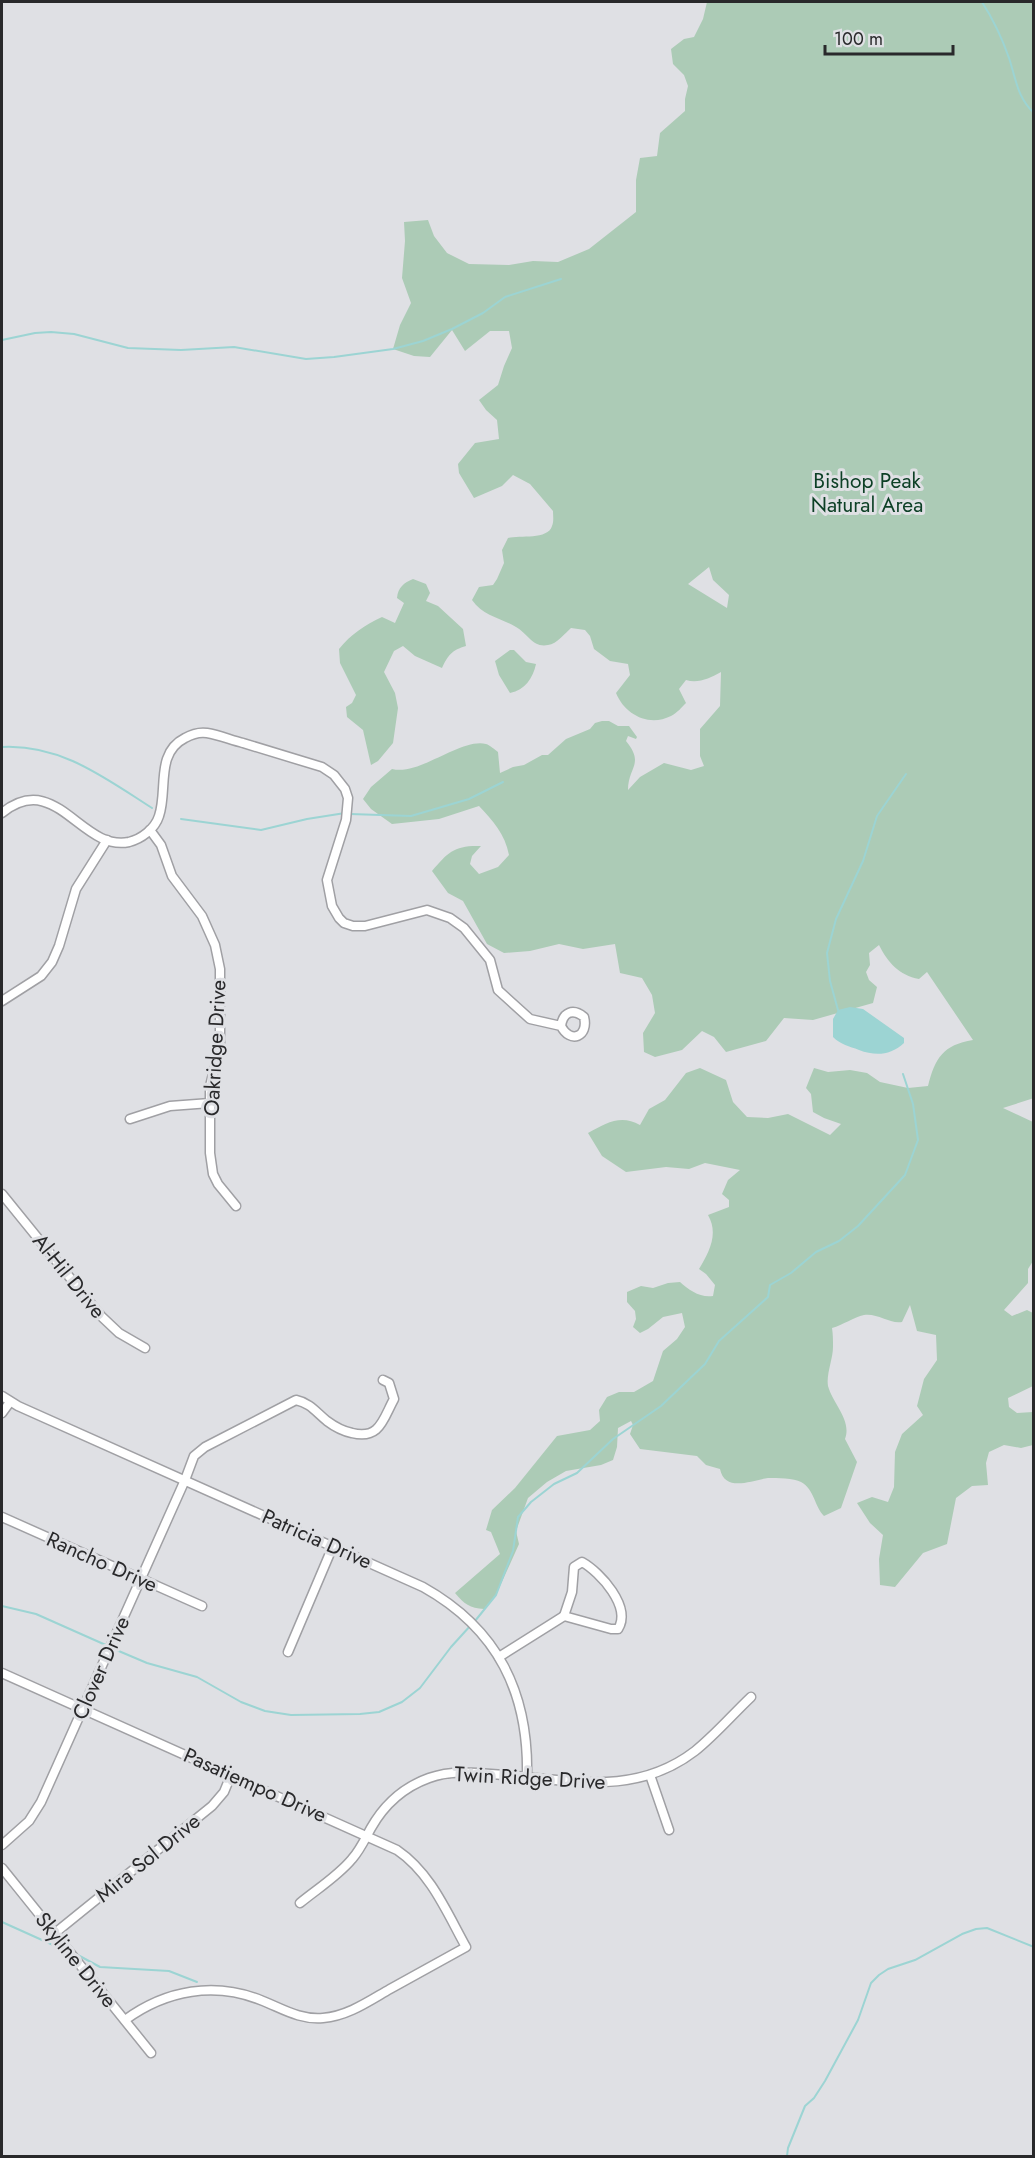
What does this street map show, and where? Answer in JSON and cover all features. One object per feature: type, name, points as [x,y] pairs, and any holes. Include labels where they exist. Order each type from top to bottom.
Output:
[{"type":"street","points":[[2,813],[16,803],[25,800],[44,802],[107,840],[130,842],[144,835],[159,818],[168,754],[188,736],[208,733],[322,767],[334,775],[345,789],[348,798],[346,820],[327,880],[332,906],[339,918],[344,923],[353,926],[366,926],[427,910],[450,918],[464,928],[490,960],[498,990],[530,1019],[561,1026]]},
{"type":"street","name":"Oakridge Drive","points":[[150,830],[161,845],[172,876],[202,916],[215,945],[219,969],[219,1046],[212,1076],[210,1153],[213,1174],[223,1193],[236,1206]]},
{"type":"street","points":[[2,1001],[41,976],[52,962],[76,890],[107,840]]},
{"type":"street","points":[[130,1119],[171,1106],[210,1103]]},
{"type":"street","name":"Al-Hil Drive","points":[[2,1194],[101,1316],[119,1333],[145,1348]]},
{"type":"street","name":"Clover Drive","points":[[2,1845],[24,1826],[38,1809],[194,1456],[205,1447],[296,1400],[312,1407],[342,1431],[364,1436],[372,1433],[380,1425],[394,1399],[389,1383],[382,1380]]},
{"type":"street","name":"Patricia Drive","points":[[2,1396],[10,1402],[433,1593],[462,1613],[486,1638],[499,1657],[516,1691],[525,1727],[527,1777]]},
{"type":"street","points":[[2,1413],[10,1402]]},
{"type":"street","name":"Rancho Drive","points":[[2,1517],[202,1606]]},
{"type":"street","points":[[288,1652],[333,1546]]},
{"type":"street","points":[[499,1657],[564,1616],[572,1592],[574,1567],[582,1562],[593,1568],[609,1586],[622,1612],[618,1629],[610,1629],[564,1616]]},
{"type":"street","name":"Pasatiempo Drive","points":[[2,1673],[398,1850],[417,1866],[432,1886],[466,1947],[355,2009],[332,2017],[300,2017],[248,1995],[216,1990],[183,1992],[167,1996],[145,2006],[125,2020]]},
{"type":"street","name":"Twin Ridge Drive","points":[[300,1904],[358,1852],[377,1818],[395,1798],[429,1778],[455,1772],[468,1772],[611,1783],[650,1775],[676,1764],[693,1752],[751,1697]]},
{"type":"street","name":"Mira Sol Drive","points":[[55,1933],[212,1806],[224,1792],[231,1775]]},
{"type":"street","points":[[650,1775],[669,1830]]},
{"type":"street","name":"Skyline Drive","points":[[2,1868],[151,2053]]},
{"type":"green space","name":"Bishop Peak Natural Area","points":[[707,2],[1033,2],[1034,1098],[1003,1108],[1033,1122],[1033,1261],[1028,1269],[1028,1283],[1004,1310],[1012,1316],[1027,1310],[1033,1313],[1033,1386],[1008,1398],[1009,1407],[1017,1413],[1033,1412],[1033,1445],[1021,1448],[1004,1445],[989,1452],[986,1463],[988,1485],[972,1486],[956,1498],[947,1544],[923,1553],[895,1587],[880,1585],[879,1559],[883,1535],[870,1523],[857,1503],[872,1497],[888,1502],[894,1487],[895,1452],[902,1434],[923,1415],[917,1406],[924,1379],[937,1360],[936,1335],[917,1331],[910,1305],[902,1322],[869,1315],[860,1316],[832,1328],[833,1352],[828,1386],[844,1419],[845,1439],[857,1462],[841,1508],[824,1516],[809,1489],[798,1481],[768,1478],[733,1483],[727,1481],[720,1469],[706,1465],[697,1456],[640,1449],[630,1434],[633,1425],[631,1421],[618,1428],[617,1447],[613,1460],[601,1465],[566,1471],[547,1482],[528,1498],[516,1531],[519,1544],[496,1595],[484,1609],[468,1605],[455,1593],[500,1554],[491,1532],[486,1530],[492,1510],[515,1488],[557,1436],[590,1430],[600,1421],[599,1410],[607,1397],[619,1392],[634,1392],[653,1381],[663,1351],[677,1339],[685,1327],[682,1313],[663,1317],[640,1333],[633,1327],[636,1319],[635,1311],[627,1302],[627,1292],[641,1286],[653,1288],[680,1282],[699,1295],[713,1296],[715,1285],[699,1269],[713,1236],[708,1215],[729,1207],[729,1200],[722,1194],[728,1180],[740,1170],[705,1163],[689,1169],[666,1167],[626,1172],[602,1156],[588,1133],[607,1123],[620,1120],[640,1125],[649,1109],[665,1100],[686,1073],[700,1068],[726,1080],[733,1102],[747,1117],[768,1118],[788,1114],[830,1135],[841,1124],[813,1112],[811,1094],[806,1088],[814,1068],[828,1072],[850,1070],[867,1073],[880,1082],[908,1088],[928,1086],[937,1060],[942,1054],[954,1045],[973,1040],[927,972],[919,979],[906,975],[890,963],[879,945],[869,953],[870,965],[866,972],[869,980],[877,987],[873,1003],[813,1020],[784,1018],[766,1041],[726,1052],[714,1037],[702,1031],[682,1050],[655,1057],[644,1052],[643,1033],[655,1013],[652,995],[642,978],[620,973],[615,944],[583,949],[559,944],[530,951],[504,953],[487,944],[463,901],[448,893],[432,871],[448,854],[458,848],[481,846],[472,856],[470,864],[479,874],[498,867],[509,855],[501,834],[479,806],[439,819],[392,824],[371,809],[363,799],[371,787],[392,769],[403,770],[415,767],[464,746],[486,744],[498,752],[500,773],[524,765],[542,755],[548,755],[566,739],[602,721],[609,721],[618,726],[629,726],[637,737],[636,739],[628,736],[626,741],[632,749],[635,761],[628,790],[640,777],[664,763],[691,770],[704,766],[700,756],[700,729],[720,706],[721,672],[699,681],[686,680],[679,689],[686,703],[673,715],[654,720],[639,717],[625,707],[616,693],[630,675],[628,664],[610,661],[594,649],[590,636],[585,630],[571,628],[555,643],[538,644],[516,627],[481,610],[472,600],[479,587],[493,585],[497,579],[504,563],[502,550],[508,538],[545,533],[553,523],[553,511],[530,484],[513,475],[502,486],[474,498],[459,473],[458,464],[475,443],[499,439],[497,420],[479,400],[498,385],[512,348],[509,331],[490,331],[465,351],[452,330],[430,357],[414,356],[393,349],[400,325],[411,303],[402,278],[404,222],[428,220],[434,236],[447,253],[469,264],[509,265],[533,261],[558,262],[589,249],[636,212],[636,180],[640,158],[657,156],[660,133],[685,111],[688,86],[684,75],[673,64],[671,49],[684,39],[694,37],[703,19]],"holes":[[[709,567],[713,580],[729,595],[727,608],[688,584]]]},
{"type":"green space","points":[[413,579],[426,584],[430,593],[426,601],[438,606],[463,629],[466,646],[451,654],[442,668],[415,656],[403,646],[394,651],[384,672],[395,693],[398,708],[393,743],[378,761],[371,765],[363,730],[347,717],[346,707],[352,703],[356,695],[340,663],[339,649],[359,630],[382,617],[395,623],[404,603],[397,598],[400,588]]},
{"type":"green space","points":[[510,650],[514,650],[526,662],[536,664],[528,683],[510,693],[499,675],[495,661]]},
{"type":"water","points":[[850,1007],[863,1009],[904,1038],[904,1043],[888,1053],[877,1054],[839,1042],[833,1037],[833,1019],[838,1010]]},
{"type":"waterway","points":[[982,2],[1003,43],[1020,94],[1034,113]]},
{"type":"waterway","points":[[2,340],[51,332],[74,334],[128,348],[181,350],[234,347],[306,359],[334,357],[393,349],[423,341],[483,313],[505,297],[561,279]]},
{"type":"waterway","points":[[2,747],[44,751],[63,757],[82,765],[152,808]]},
{"type":"waterway","points":[[838,1010],[830,981],[827,953],[836,919],[863,861],[877,816],[906,774]]},
{"type":"waterway","points":[[350,814],[411,816],[469,799],[503,782]]},
{"type":"waterway","points":[[181,819],[261,830],[345,813]]},
{"type":"waterway","points":[[475,1621],[496,1595],[513,1551],[518,1517],[531,1502],[554,1484],[577,1473],[613,1439],[661,1406],[705,1364],[719,1341],[768,1297],[770,1285],[791,1273],[816,1252],[839,1241],[858,1226],[905,1175],[918,1140],[913,1104],[903,1074]]},
{"type":"waterway","points":[[2,1606],[36,1614],[108,1646]]},
{"type":"waterway","points":[[114,1649],[147,1663],[197,1677],[241,1702],[265,1711],[291,1715],[360,1714],[379,1712],[402,1702],[420,1688],[471,1625]]},
{"type":"waterway","points":[[2,1922],[62,1949]]},
{"type":"waterway","points":[[787,2156],[805,2106],[814,2098],[825,2081],[858,2020],[871,1983],[879,1975],[888,1969],[915,1960],[962,1934],[976,1929],[987,1928],[1034,1947]]},
{"type":"waterway","points":[[76,1954],[100,1967],[169,1971],[197,1982]]}]
